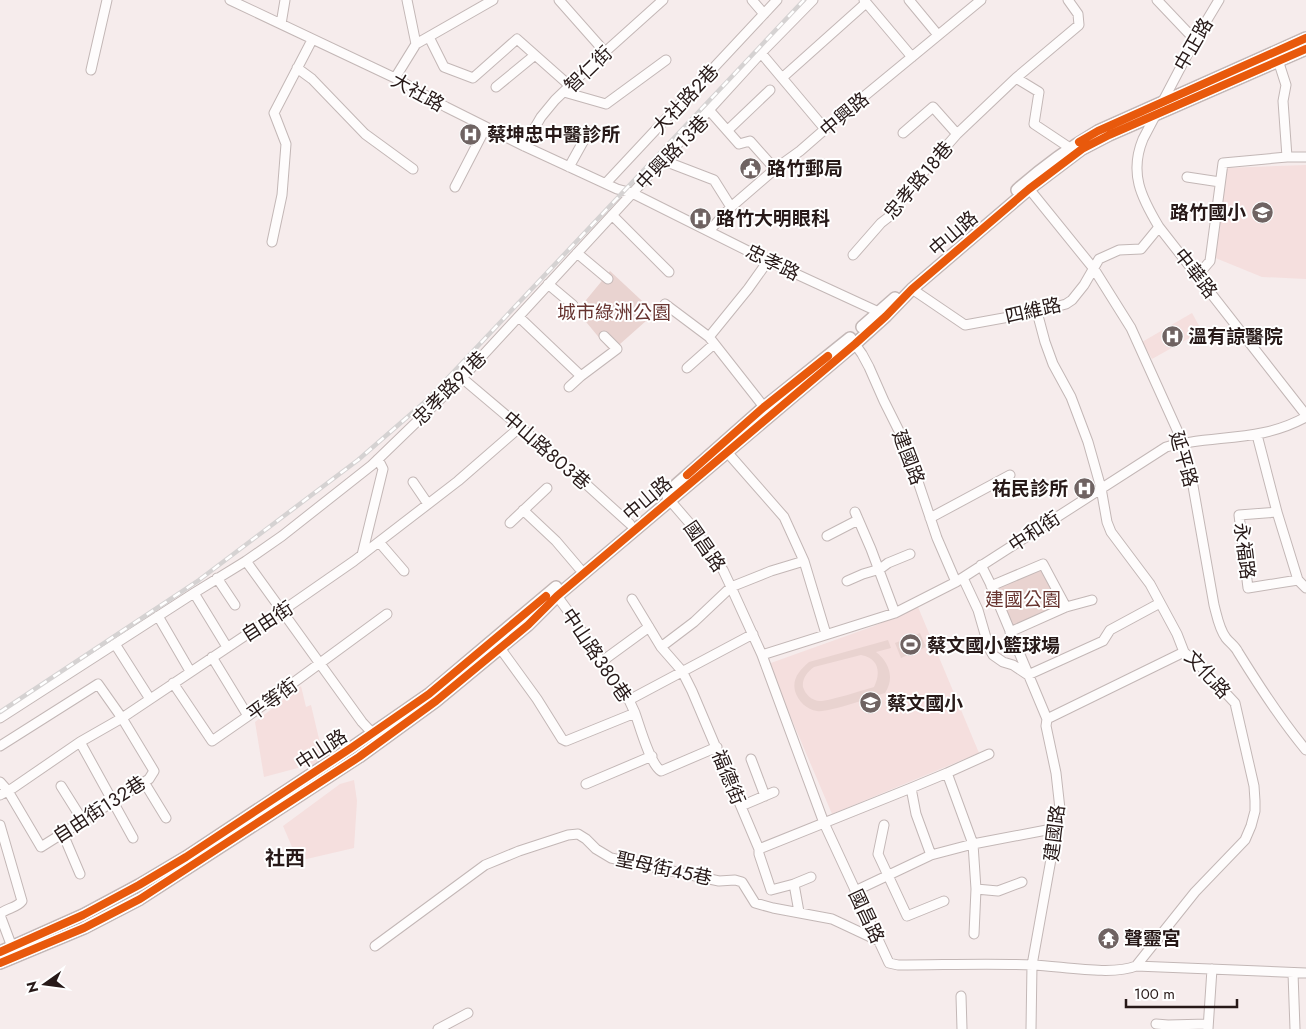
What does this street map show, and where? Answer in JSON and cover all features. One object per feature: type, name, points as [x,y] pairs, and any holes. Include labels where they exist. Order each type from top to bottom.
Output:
[{"type":"main road","name":"中山路","points":[[0,952],[82,915],[139,885],[186,857],[429,694],[630,524],[727,452],[1027,186],[1082,149],[1277,57],[1306,38]]},
{"type":"main road","name":"中山路","points":[[883,314],[1027,186],[1048,163],[1098,130],[1160,103],[1277,57],[1306,49]]},
{"type":"main road","name":"中山路","points":[[0,963],[76,931],[140,898],[381,743],[436,701],[528,625],[557,596],[668,497],[764,406],[852,341]]},
{"type":"street","points":[[91,70],[107,0]]},
{"type":"street","name":"大社路","points":[[230,0],[395,78],[446,108],[524,146],[606,183]]},
{"type":"street","points":[[281,24],[285,0]]},
{"type":"street","points":[[407,0],[416,44]]},
{"type":"street","points":[[395,78],[416,44],[479,3],[493,0]]},
{"type":"street","points":[[560,0],[605,52]]},
{"type":"street","name":"智仁街","points":[[524,146],[555,100],[663,0]]},
{"type":"street","points":[[752,0],[764,14]]},
{"type":"street","name":"大社路2巷","points":[[606,183],[777,0]]},
{"type":"street","points":[[709,110],[813,0]]},
{"type":"street","points":[[909,0],[938,35]]},
{"type":"street","name":"忠孝路18巷","points":[[853,255],[881,223],[890,216],[915,182],[957,134],[1016,78],[1079,25],[1078,14],[1068,0]]},
{"type":"street","points":[[1157,0],[1194,40]]},
{"type":"street","name":"中正路","points":[[1155,115],[1194,40],[1219,0]]},
{"type":"street","points":[[782,78],[865,2],[912,57]]},
{"type":"street","name":"中興路","points":[[709,231],[731,207],[775,169],[800,151],[976,2]]},
{"type":"street","points":[[428,37],[444,67],[473,78],[518,39],[567,89],[606,104],[666,60]]},
{"type":"street","points":[[272,242],[282,195],[286,144],[274,113],[312,40]]},
{"type":"street","points":[[761,53],[825,129]]},
{"type":"street","points":[[496,87],[535,55]]},
{"type":"street","points":[[1277,57],[1286,85],[1283,100],[1287,157]]},
{"type":"street","points":[[298,68],[312,79],[365,134],[413,169]]},
{"type":"street","points":[[1016,78],[1040,92],[1034,124],[1070,148]]},
{"type":"street","points":[[728,130],[770,90]]},
{"type":"street","points":[[903,133],[933,107],[957,134]]},
{"type":"street","name":"中興路13巷","points":[[632,193],[709,110],[739,144],[750,141],[775,169]]},
{"type":"street","name":"中華路","points":[[1155,115],[1137,153],[1137,180],[1144,201],[1159,226],[1306,416]]},
{"type":"street","points":[[455,187],[486,127]]},
{"type":"street","points":[[569,166],[589,131]]},
{"type":"street","points":[[1197,276],[1210,260],[1222,163],[1306,157]]},
{"type":"street","points":[[662,160],[714,180],[731,207]]},
{"type":"street","points":[[1187,177],[1220,182]]},
{"type":"street","name":"忠孝路","points":[[606,183],[617,189],[632,193],[768,261],[883,314]]},
{"type":"street","name":"延平路","points":[[1027,186],[1094,269],[1131,328],[1183,442],[1190,469],[1214,605],[1225,637],[1236,648],[1263,693],[1306,750]]},
{"type":"street","name":"忠孝路91巷","points":[[0,718],[246,561],[282,536],[378,459],[462,378],[632,193]]},
{"type":"street","points":[[612,215],[669,272]]},
{"type":"street","name":"四維路","points":[[912,290],[965,324],[972,325],[988,319],[1037,312],[1066,304],[1072,300],[1099,259],[1118,250],[1141,249],[1159,226]]},
{"type":"street","points":[[577,253],[608,279]]},
{"type":"street","points":[[687,368],[711,341],[728,313],[768,261]]},
{"type":"street","points":[[548,284],[573,304]]},
{"type":"street","points":[[665,304],[711,341],[764,406]]},
{"type":"street","name":"文化路","points":[[1037,312],[1044,342],[1052,364],[1077,412],[1101,488],[1107,522],[1111,532],[1150,584],[1177,634],[1184,652],[1235,703],[1254,786],[1255,811],[1248,833],[1238,848],[1195,892],[1136,966]]},
{"type":"street","points":[[519,317],[581,376]]},
{"type":"street","points":[[569,388],[581,376],[617,349],[604,336]]},
{"type":"street","name":"建國路","points":[[852,341],[869,366],[905,443],[940,547],[978,610],[989,648],[993,655],[1003,662],[1013,665],[1028,675]]},
{"type":"street","name":"中山路803巷","points":[[462,378],[520,426],[630,524]]},
{"type":"street","name":"中和街","points":[[762,655],[826,634],[874,621],[895,613],[960,580],[1166,447],[1183,442],[1257,436],[1291,425],[1306,416]]},
{"type":"street","name":"自由街","points":[[4,793],[80,742],[122,718],[362,555],[458,480],[520,426]]},
{"type":"street","points":[[1257,436],[1277,512]]},
{"type":"street","points":[[727,452],[784,516],[804,561],[826,634]]},
{"type":"street","points":[[362,555],[383,470],[378,459]]},
{"type":"street","points":[[930,518],[1010,475]]},
{"type":"street","points":[[413,482],[428,504]]},
{"type":"street","points":[[510,523],[547,488]]},
{"type":"street","name":"國昌路","points":[[668,497],[692,526],[723,570],[762,655],[824,823],[889,963],[898,965],[1032,964],[1096,969],[1127,969],[1136,966],[1306,972]]},
{"type":"street","points":[[523,510],[556,541],[579,568]]},
{"type":"street","name":"永福路","points":[[1298,580],[1248,588],[1239,515],[1277,512],[1298,580],[1306,588]]},
{"type":"street","points":[[827,536],[857,516],[880,569],[895,613]]},
{"type":"street","points":[[379,542],[404,571]]},
{"type":"street","points":[[847,581],[880,569],[888,563],[910,554]]},
{"type":"street","points":[[246,561],[362,722],[381,743]]},
{"type":"street","points":[[661,647],[694,622],[731,587],[771,571],[804,561]]},
{"type":"street","points":[[991,586],[1043,564],[1066,607]]},
{"type":"street","name":"建國路","points":[[981,565],[1047,719],[1046,726],[1056,773],[1060,809],[1032,964],[1031,1029]]},
{"type":"street","points":[[217,578],[235,604]]},
{"type":"street","points":[[194,593],[227,647]]},
{"type":"street","name":"中山路380巷","points":[[557,596],[624,696],[629,700],[658,769],[662,771],[717,747]]},
{"type":"street","name":"福德街","points":[[632,599],[661,647],[682,671],[717,747],[741,806],[758,849],[758,854],[771,890],[794,884]]},
{"type":"street","points":[[1010,632],[1066,607],[1092,600]]},
{"type":"street","points":[[1028,675],[1103,641],[1110,630],[1160,603]]},
{"type":"street","name":"平等街","points":[[173,683],[212,741],[387,614]]},
{"type":"street","points":[[158,616],[190,671]]},
{"type":"street","points":[[601,662],[650,627]]},
{"type":"street","points":[[629,700],[753,634]]},
{"type":"street","points":[[115,644],[150,699]]},
{"type":"street","points":[[500,648],[537,699],[562,739],[566,741],[635,713]]},
{"type":"street","points":[[1047,719],[1184,652]]},
{"type":"street","points":[[212,657],[248,716]]},
{"type":"street","points":[[0,746],[98,684],[122,718]]},
{"type":"street","name":"自由街132巷","points":[[4,793],[41,847],[83,822],[149,779],[154,771],[122,718]]},
{"type":"street","points":[[80,742],[133,838]]},
{"type":"street","points":[[758,849],[911,788],[989,754]]},
{"type":"street","points":[[586,784],[652,756]]},
{"type":"street","points":[[741,806],[770,794],[751,759]]},
{"type":"street","points":[[947,773],[973,844],[976,889],[974,934]]},
{"type":"street","points":[[0,782],[4,793]]},
{"type":"street","points":[[144,782],[166,818]]},
{"type":"street","points":[[61,786],[83,822]]},
{"type":"street","points":[[911,788],[916,814],[931,855]]},
{"type":"street","points":[[884,825],[878,854],[907,916],[944,901]]},
{"type":"street","points":[[0,826],[22,900],[19,904],[0,915],[12,947]]},
{"type":"street","points":[[855,891],[931,855],[973,844],[1057,828]]},
{"type":"street","points":[[63,834],[80,874]]},
{"type":"street","name":"聖母街45巷","points":[[376,946],[485,865],[519,851],[573,834],[578,834],[586,839],[596,849],[611,858],[719,880],[742,882],[755,903],[799,912]]},
{"type":"street","points":[[811,877],[794,884],[799,912],[832,919],[878,941]]},
{"type":"street","points":[[976,889],[998,891],[1022,882]]},
{"type":"street","points":[[1156,1024],[1208,1026],[1212,969]]},
{"type":"street","points":[[1293,973],[1294,1029]]},
{"type":"street","points":[[961,996],[962,1029]]},
{"type":"street","points":[[438,1029],[468,1013]]},
{"type":"shaded area","name":"路竹國小","points":[[1306,165],[1306,279],[1262,277],[1213,257],[1225,168]]},
{"type":"shaded area","name":"溫有諒醫院","points":[[1192,313],[1202,331],[1152,359],[1142,342]]},
{"type":"shaded area","name":"蔡文國小","points":[[918,607],[979,753],[832,814],[768,664],[874,626]]},
{"type":"shaded area","points":[[301,686],[306,707],[311,705],[324,760],[310,769],[309,765],[264,777],[255,722]]},
{"type":"shaded area","points":[[354,780],[357,801],[354,848],[298,861],[283,826],[340,784]]},
{"type":"green space","name":"城市綠洲公園","points":[[610,271],[655,313],[611,352],[577,311]]},
{"type":"green space","name":"建國公園","points":[[1041,570],[1060,605],[1013,626],[997,588]]},
{"type":"green space","name":"蔡文國小籃球場","points":[[920,633],[926,647],[901,658],[895,643]]},
{"type":"green space","points":[[888,640],[891,648],[876,652],[887,665],[890,682],[885,693],[840,707],[817,711],[806,707],[796,695],[794,686],[800,671],[809,662]],"holes":[[[861,655],[872,659],[877,667],[878,672],[874,687],[825,701],[817,701],[807,695],[804,690],[804,678],[814,667]]]},
{"type":"railway","points":[[0,712],[199,580],[358,460],[427,400],[804,0]]},
{"type":"cycle path","points":[[1079,142],[1098,131],[1306,38]]},
{"type":"cycle path","points":[[0,963],[84,928],[140,899],[359,757],[436,701],[528,625],[557,596],[855,344],[912,289],[1029,189],[1082,149],[1109,135],[1306,49]]},
{"type":"cycle path","points":[[687,475],[764,407],[828,356]]},
{"type":"cycle path","points":[[0,952],[83,915],[186,857],[429,694],[546,596]]},
{"type":"place","name":"蔡坤忠中醫診所","points":[[471,134]]},
{"type":"place","name":"路竹郵局","points":[[751,168]]},
{"type":"place","name":"路竹國小","points":[[1262,212]]},
{"type":"place","name":"路竹大明眼科","points":[[700,218]]},
{"type":"place","name":"溫有諒醫院","points":[[1172,336]]},
{"type":"place","name":"祐民診所","points":[[1084,488]]},
{"type":"place","name":"蔡文國小籃球場","points":[[911,645]]},
{"type":"place","name":"蔡文國小","points":[[871,703]]},
{"type":"place","name":"聲靈宮","points":[[1108,938]]},
{"type":"district","name":"社西","points":[[285,858]]}]
